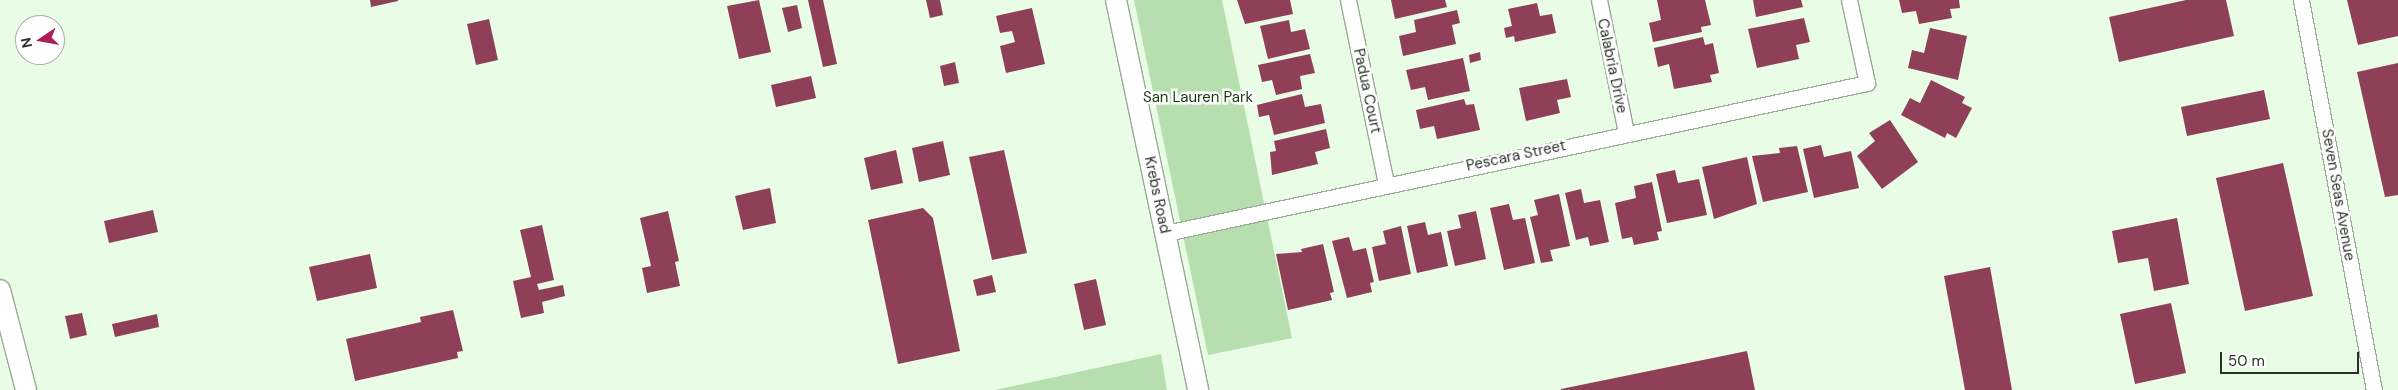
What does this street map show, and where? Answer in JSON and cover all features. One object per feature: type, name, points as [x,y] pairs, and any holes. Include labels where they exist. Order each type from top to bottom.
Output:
[{"type":"street","name":"Krebs Road","points":[[1116,0],[1198,390]]},
{"type":"street","name":"Padua Court","points":[[1348,0],[1386,183]]},
{"type":"street","name":"Calabria Drive","points":[[1599,0],[1626,133]]},
{"type":"street","name":"Pescara Street","points":[[1166,233],[1386,183],[1867,83],[1849,0]]},
{"type":"street","name":"Seven Seas Avenue","points":[[2301,0],[2374,390]]},
{"type":"street","points":[[0,290],[26,390]]},
{"type":"green space","name":"San Lauren Park","points":[[1134,0],[1222,0],[1292,338],[1208,355]]},
{"type":"green space","points":[[1161,354],[1167,390],[995,390]]},
{"type":"building","points":[[370,0],[398,0],[398,1],[371,7]]},
{"type":"building","points":[[759,0],[771,52],[739,59],[727,6]]},
{"type":"building","points":[[808,0],[823,0],[837,64],[823,67]]},
{"type":"building","points":[[926,0],[940,0],[943,15],[930,18]]},
{"type":"building","points":[[1237,0],[1290,0],[1293,14],[1245,24]]},
{"type":"building","points":[[1391,0],[1445,0],[1447,7],[1395,19]]},
{"type":"building","points":[[1657,0],[1705,0],[1711,25],[1701,27],[1702,32],[1653,42],[1649,23],[1661,20]]},
{"type":"building","points":[[1753,0],[1801,0],[1803,7],[1756,17]]},
{"type":"building","points":[[1899,0],[1959,0],[1960,8],[1950,9],[1952,18],[1919,24],[1916,11],[1902,13]]},
{"type":"building","points":[[2186,0],[2226,0],[2234,36],[2119,62],[2109,17]]},
{"type":"building","points":[[2347,0],[2398,0],[2398,36],[2358,45]]},
{"type":"building","points":[[1537,3],[1540,16],[1552,14],[1556,33],[1515,42],[1514,36],[1506,38],[1504,28],[1512,26],[1508,9]]},
{"type":"building","points":[[797,5],[802,28],[788,32],[782,8]]},
{"type":"building","points":[[1032,8],[1045,64],[1006,73],[1000,46],[1015,42],[1012,31],[1000,33],[996,16]]},
{"type":"building","points":[[1457,10],[1460,23],[1452,25],[1456,44],[1403,56],[1399,36],[1416,32],[1414,20]]},
{"type":"building","points":[[1804,18],[1810,42],[1796,45],[1799,59],[1757,68],[1748,29]]},
{"type":"building","points":[[489,19],[498,60],[476,65],[467,24]]},
{"type":"building","points":[[1289,20],[1291,32],[1305,29],[1310,49],[1268,59],[1260,26]]},
{"type":"building","points":[[1930,28],[1967,36],[1958,80],[1908,68],[1912,50],[1924,53]]},
{"type":"building","points":[[1703,37],[1705,45],[1713,43],[1719,73],[1710,75],[1712,82],[1674,89],[1669,64],[1658,67],[1654,48]]},
{"type":"building","points":[[1480,52],[1481,60],[1470,63],[1469,55]]},
{"type":"building","points":[[1310,54],[1315,73],[1300,76],[1302,89],[1276,95],[1272,80],[1262,82],[1258,65]]},
{"type":"building","points":[[1463,58],[1470,91],[1428,100],[1425,87],[1411,90],[1406,70]]},
{"type":"building","points":[[955,62],[959,83],[944,86],[940,66]]},
{"type":"building","points":[[2398,63],[2398,195],[2385,197],[2357,72]]},
{"type":"building","points":[[811,76],[816,98],[776,107],[771,85]]},
{"type":"building","points":[[1567,79],[1571,97],[1557,100],[1560,113],[1526,121],[1519,88]]},
{"type":"building","points":[[1931,80],[1965,97],[1962,103],[1972,108],[1956,138],[1947,133],[1945,138],[1901,115],[1910,98],[1920,103]]},
{"type":"building","points":[[2264,90],[2270,119],[2187,136],[2181,107]]},
{"type":"building","points":[[1302,94],[1305,107],[1321,104],[1325,123],[1274,135],[1269,115],[1259,117],[1257,105]]},
{"type":"building","points":[[1464,99],[1466,105],[1474,104],[1480,130],[1437,139],[1434,126],[1420,129],[1416,110]]},
{"type":"building","points":[[1890,120],[1918,162],[1882,189],[1857,156],[1875,141],[1869,133]]},
{"type":"building","points":[[1326,129],[1330,148],[1315,152],[1318,164],[1272,175],[1270,152],[1276,151],[1274,141]]},
{"type":"building","points":[[943,141],[950,175],[919,182],[912,148]]},
{"type":"building","points":[[1821,145],[1824,157],[1851,151],[1859,188],[1814,198],[1803,149]]},
{"type":"building","points":[[1797,146],[1808,192],[1763,202],[1752,156],[1780,153],[1779,148]]},
{"type":"building","points":[[896,150],[903,183],[871,190],[864,158]]},
{"type":"building","points":[[1004,150],[1027,253],[992,260],[969,157]]},
{"type":"building","points":[[1747,157],[1757,204],[1714,219],[1702,167]]},
{"type":"building","points":[[2283,163],[2313,296],[2245,311],[2216,178]]},
{"type":"building","points":[[1675,170],[1678,183],[1699,179],[1707,215],[1667,223],[1656,174]]},
{"type":"building","points":[[1652,182],[1662,231],[1657,232],[1659,240],[1634,245],[1632,237],[1622,239],[1615,203],[1636,198],[1634,186]]},
{"type":"building","points":[[770,188],[776,223],[743,230],[735,196]]},
{"type":"building","points":[[1581,189],[1584,203],[1600,200],[1609,242],[1590,246],[1588,237],[1576,240],[1565,193]]},
{"type":"building","points":[[1559,194],[1570,246],[1550,250],[1553,261],[1541,263],[1530,217],[1538,215],[1534,200]]},
{"type":"building","points":[[1509,204],[1513,220],[1525,218],[1535,263],[1504,270],[1490,208]]},
{"type":"building","points":[[923,208],[933,218],[960,351],[898,364],[868,220]]},
{"type":"building","points":[[153,210],[158,232],[109,243],[104,221]]},
{"type":"building","points":[[668,211],[679,261],[675,262],[680,286],[647,293],[642,268],[651,266],[640,218]]},
{"type":"building","points":[[1476,211],[1486,259],[1455,266],[1447,231],[1461,228],[1458,215]]},
{"type":"building","points":[[2177,218],[2189,284],[2154,291],[2148,258],[2118,263],[2112,231]]},
{"type":"building","points":[[1425,222],[1428,235],[1441,232],[1448,266],[1417,273],[1407,226]]},
{"type":"building","points":[[542,225],[554,280],[537,284],[539,290],[563,285],[565,296],[542,302],[544,313],[521,318],[513,281],[531,277],[520,230]]},
{"type":"building","points":[[1401,226],[1411,274],[1379,281],[1372,247],[1386,244],[1383,231]]},
{"type":"building","points":[[1349,237],[1353,251],[1366,248],[1374,282],[1370,283],[1372,292],[1347,298],[1332,241]]},
{"type":"building","points":[[1323,244],[1334,292],[1330,293],[1332,300],[1288,310],[1276,254],[1302,252],[1301,249]]},
{"type":"building","points":[[370,254],[377,288],[317,301],[309,267]]},
{"type":"building","points":[[1990,267],[2012,390],[1965,390],[1944,276]]},
{"type":"building","points":[[992,275],[996,292],[977,296],[973,280]]},
{"type":"building","points":[[1096,279],[1106,325],[1084,330],[1074,284]]},
{"type":"building","points":[[2171,303],[2186,373],[2135,384],[2120,314]]},
{"type":"building","points":[[453,310],[463,351],[457,352],[458,358],[355,381],[346,339],[421,322],[420,317]]},
{"type":"building","points":[[82,313],[87,335],[70,339],[65,316]]},
{"type":"building","points":[[157,314],[159,327],[115,337],[112,324]]},
{"type":"building","points":[[1747,351],[1755,390],[1561,390],[1561,389]]}]
